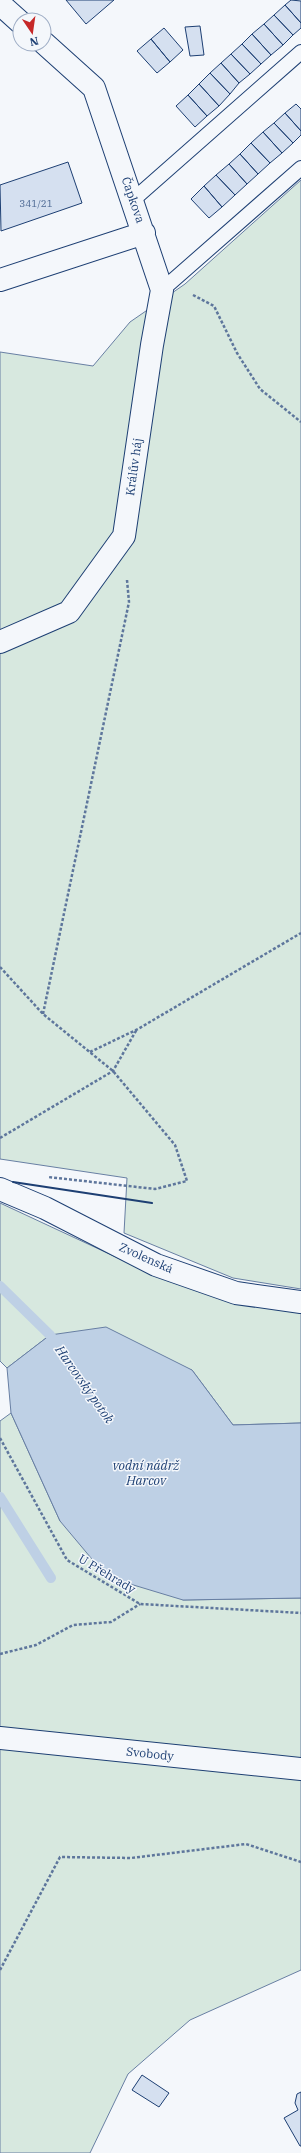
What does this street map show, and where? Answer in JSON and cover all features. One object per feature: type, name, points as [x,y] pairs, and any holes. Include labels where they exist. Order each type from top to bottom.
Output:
[{"type":"street","points":[[0,4],[12,15]]},
{"type":"street","name":"Čapkova","points":[[0,280],[144,233],[94,88],[52,50]]},
{"type":"street","name":"Králův háj","points":[[0,642],[69,612],[124,536],[152,345],[162,290],[144,233]]},
{"type":"street","name":"Zvolenská","points":[[0,1189],[45,1208],[156,1265],[236,1293],[301,1302]]},
{"type":"street","name":"Svobody","points":[[0,1738],[301,1769]]},
{"type":"lane","points":[[133,200],[301,52]]},
{"type":"lane","points":[[162,290],[301,168]]},
{"type":"path","points":[[162,290],[191,295],[214,306],[237,353],[260,389],[301,422]]},
{"type":"path","points":[[43,1014],[129,602]]},
{"type":"path","points":[[90,1052],[138,1029],[301,932]]},
{"type":"path","points":[[0,967],[43,1014],[113,1071],[175,1145],[187,1181],[155,1189],[46,1177]]},
{"type":"path","points":[[0,1138],[113,1071],[138,1029]]},
{"type":"path","name":"U Přehrady","points":[[0,1438],[67,1560],[140,1604],[301,1613]]},
{"type":"path","points":[[0,1654],[36,1645],[74,1625],[111,1622],[140,1604]]},
{"type":"path","points":[[0,1970],[60,1857],[131,1858],[246,1844],[301,1862]]},
{"type":"shaded area","points":[[301,180],[301,1289],[233,1278],[124,1233],[127,1178],[0,1159],[0,352],[93,366],[130,322],[185,284]]},
{"type":"shaded area","points":[[0,1203],[146,1271],[232,1303],[301,1313],[301,1423],[233,1425],[192,1370],[50,1335],[7,1368],[0,1361]]},
{"type":"shaded area","points":[[11,1413],[60,1521],[183,1600],[301,1598],[301,1970],[190,2020],[128,2074],[90,2153],[0,2153],[0,1421]]},
{"type":"water","name":"vodní nádrž Harcov","points":[[106,1327],[192,1370],[233,1425],[301,1423],[301,1598],[183,1600],[107,1577],[60,1521],[11,1413],[7,1368],[50,1335]]},
{"type":"building","points":[[66,0],[114,0],[86,24]]},
{"type":"building","points":[[291,0],[301,1],[301,23],[285,5]]},
{"type":"building","points":[[285,5],[301,23],[301,28],[293,35],[274,15]]},
{"type":"building","points":[[274,15],[293,35],[283,45],[264,24]]},
{"type":"building","points":[[264,24],[283,45],[271,55],[252,34]]},
{"type":"building","points":[[200,26],[204,55],[190,56],[185,27]]},
{"type":"building","points":[[164,28],[183,50],[170,62],[151,39]]},
{"type":"building","points":[[252,34],[271,55],[261,64],[242,44]]},
{"type":"building","points":[[151,39],[170,62],[157,73],[137,51]]},
{"type":"building","points":[[242,44],[261,64],[250,74],[231,54]]},
{"type":"building","points":[[231,54],[250,74],[239,83],[221,63]]},
{"type":"building","points":[[221,63],[239,83],[230,94],[210,73]]},
{"type":"building","points":[[210,73],[230,94],[219,106],[199,84]]},
{"type":"building","points":[[199,84],[219,106],[207,116],[188,95]]},
{"type":"building","points":[[188,95],[207,116],[195,127],[176,106]]},
{"type":"building","points":[[296,104],[301,109],[301,131],[285,113]]},
{"type":"building","points":[[285,113],[301,131],[301,135],[293,143],[274,123]]},
{"type":"building","points":[[274,123],[293,143],[282,153],[263,132]]},
{"type":"building","points":[[263,132],[282,153],[270,163],[251,143]]},
{"type":"building","points":[[251,143],[270,163],[258,174],[240,154]]},
{"type":"building","points":[[240,154],[258,174],[247,184],[229,164]]},
{"type":"building","points":[[68,162],[82,203],[1,231],[0,185]]},
{"type":"building","points":[[229,164],[247,184],[235,195],[216,175]]},
{"type":"building","points":[[216,175],[235,195],[222,207],[204,186]]},
{"type":"building","points":[[204,186],[222,207],[209,218],[191,199]]},
{"type":"building","points":[[142,2075],[169,2093],[159,2107],[132,2090]]},
{"type":"building","points":[[301,2092],[300,2146],[284,2118],[298,2110],[295,2103],[297,2094]]},
{"type":"waterway","name":"Harcovský potok","points":[[0,1286],[50,1335],[57,1345]]},
{"type":"waterway","points":[[0,1497],[51,1578]]},
{"type":"wall","points":[[13,1182],[152,1203]]}]
